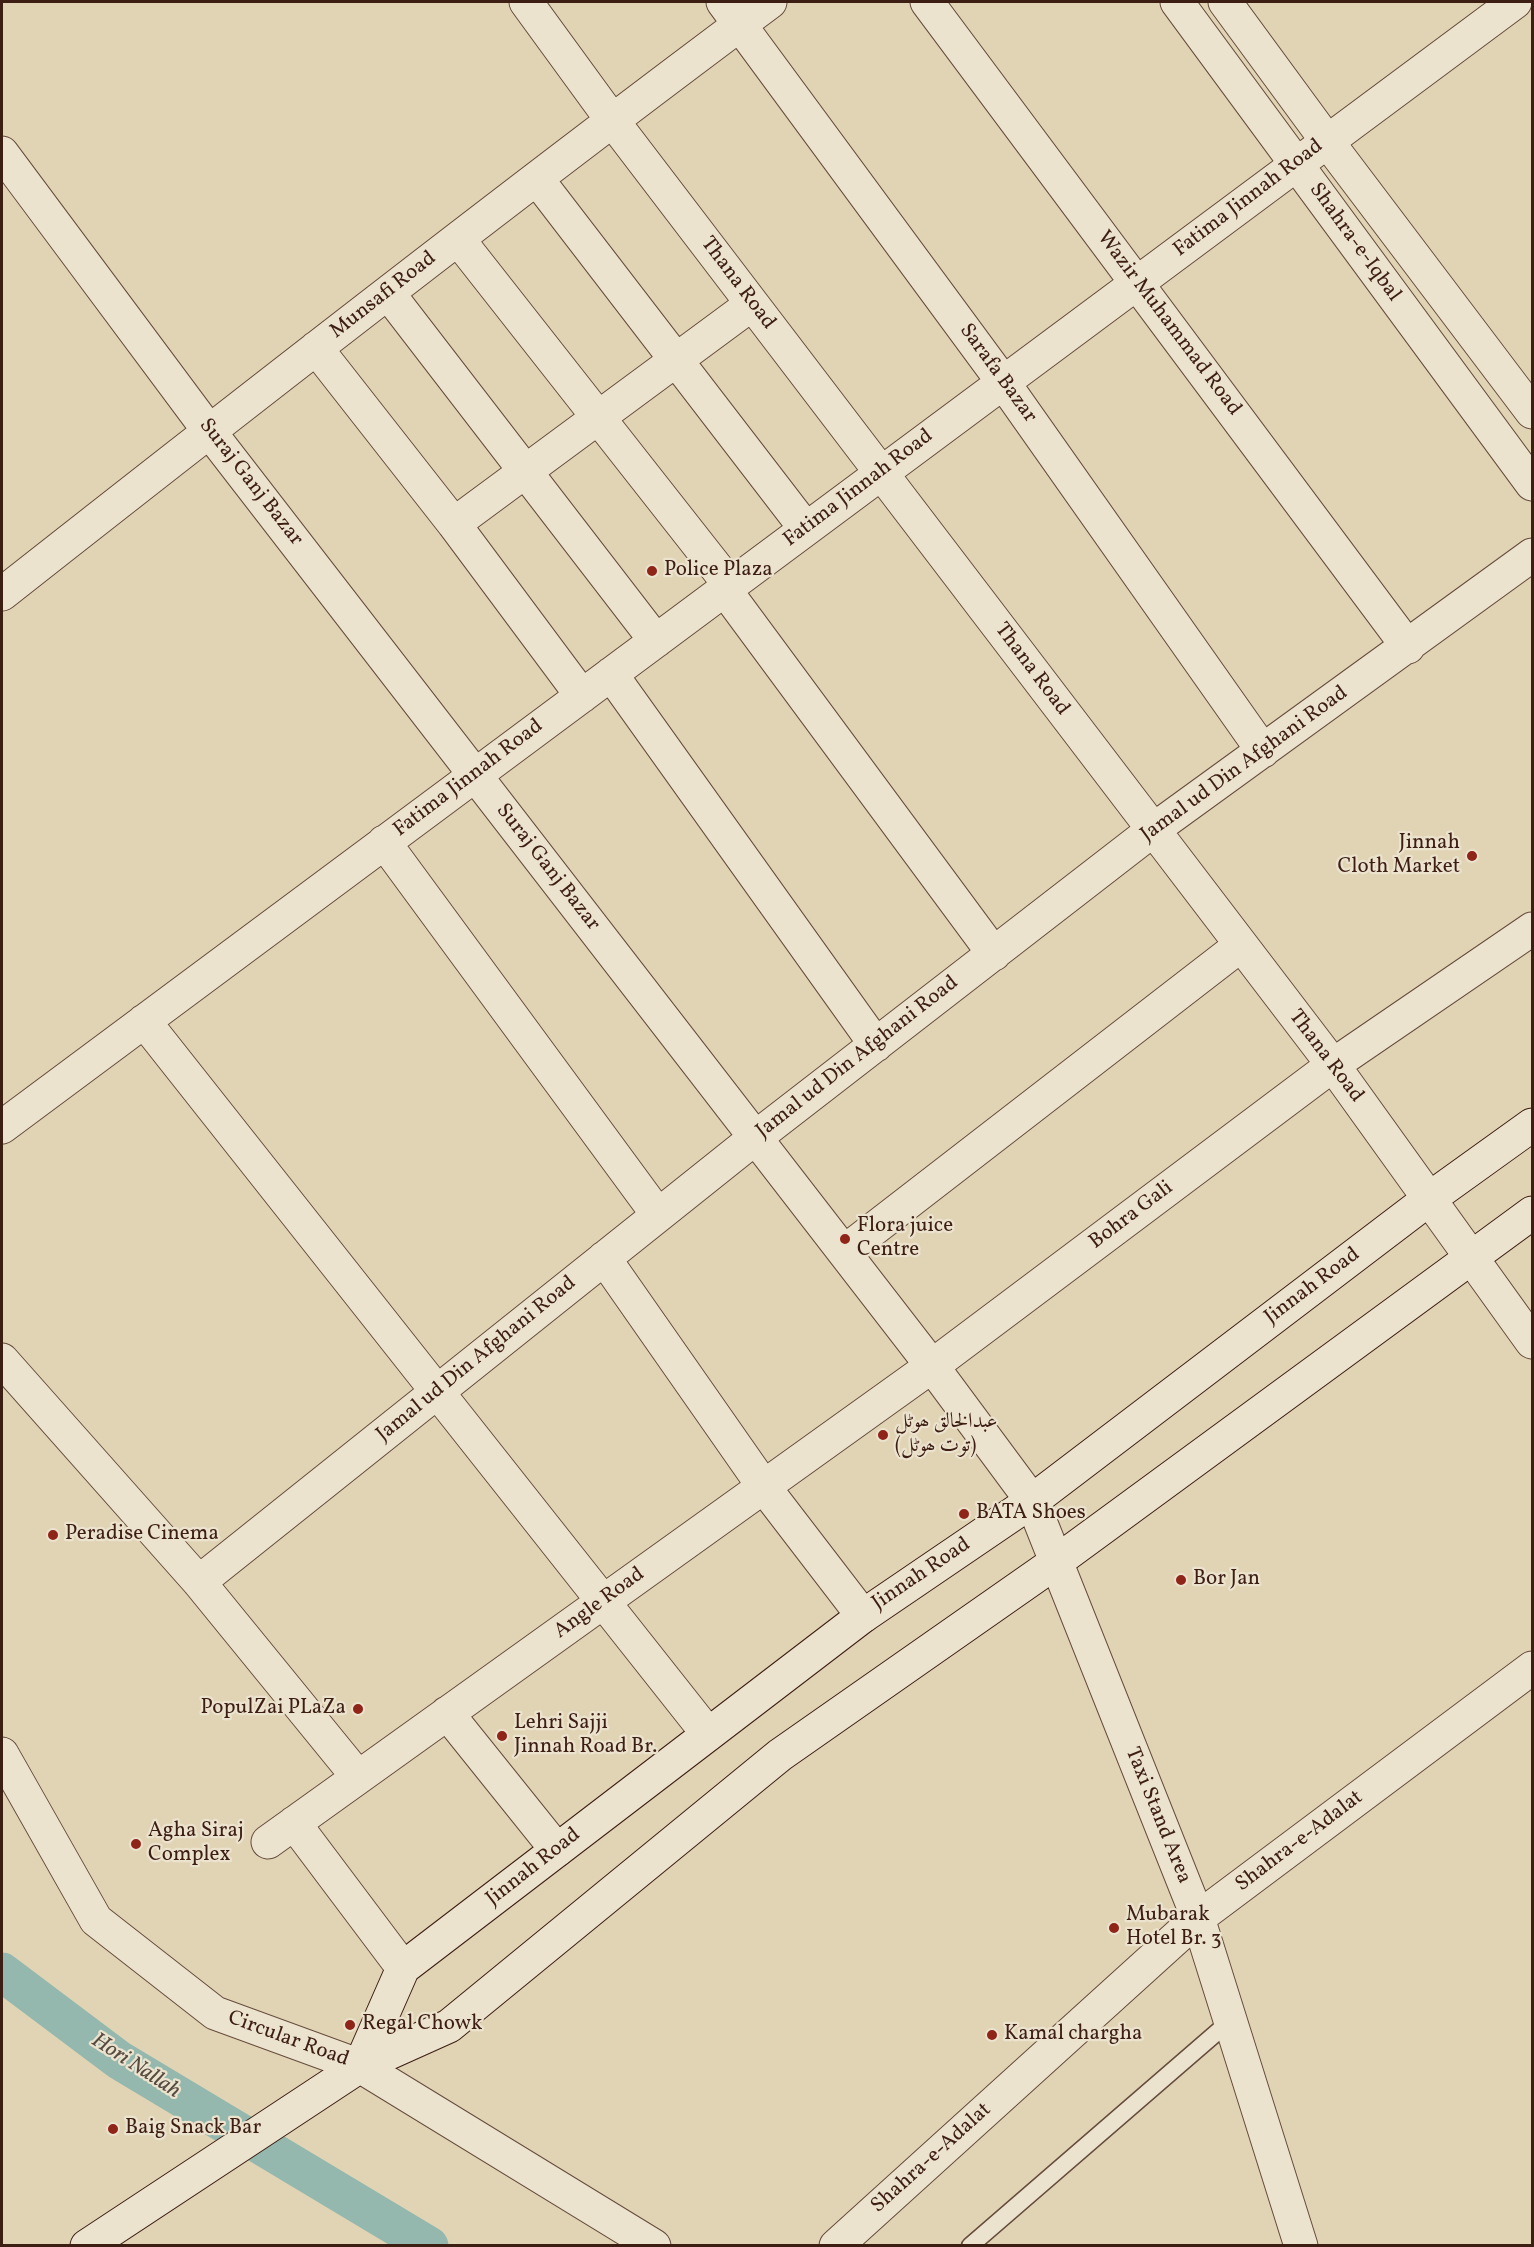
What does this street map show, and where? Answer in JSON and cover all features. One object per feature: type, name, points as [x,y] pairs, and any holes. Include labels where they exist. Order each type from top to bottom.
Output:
[{"type":"street","name":"Thana Road","points":[[526,2],[612,120],[1333,1065],[1533,1342]]},
{"type":"street","name":"Munsafi Road","points":[[2,594],[612,120],[732,13],[770,2]]},
{"type":"street","name":"Wazir Muhammad Road","points":[[927,2],[1408,647]]},
{"type":"street","name":"Shahra-e-Iqbal","points":[[1177,2],[1533,484]]},
{"type":"street","name":"Shahra-e-Iqbal","points":[[1224,2],[1533,412]]},
{"type":"street","name":"Fatima Jinnah Road","points":[[2,1127],[1515,2]]},
{"type":"street","name":"Sarafa Bazar","points":[[732,13],[1003,382],[1263,751]]},
{"type":"street","name":"Suraj Ganj Bazar","points":[[2,153],[209,431],[932,1366],[1032,1501],[1056,1562]]},
{"type":"street","points":[[537,178],[806,529]]},
{"type":"street","points":[[458,239],[727,587],[994,954]]},
{"type":"street","points":[[388,292],[656,641]]},
{"type":"street","points":[[454,524],[752,304]]},
{"type":"street","points":[[316,348],[454,524],[582,696]]},
{"type":"street","name":"Jamal ud Din Afghani Road","points":[[199,1582],[755,1138],[1153,830],[1533,555]]},
{"type":"street","points":[[612,674],[876,1045]]},
{"type":"street","points":[[384,842],[658,1215]]},
{"type":"street","name":"Bohra Gali","points":[[932,1366],[1333,1065],[1533,929]]},
{"type":"street","points":[[844,1252],[1240,945]]},
{"type":"street","points":[[144,1021],[708,1734]]},
{"type":"street","name":"Jinnah Road","points":[[360,2066],[403,1968],[863,1616],[1032,1501],[1429,1199],[1533,1125]]},
{"type":"street","points":[[87,2246],[360,2066],[449,2026],[780,1755],[1056,1562],[1533,1213]]},
{"type":"street","points":[[604,1258],[764,1487],[863,1616]]},
{"type":"street","points":[[2,1360],[199,1582],[358,1777]]},
{"type":"street","name":"Angle Road","points":[[268,1842],[932,1366]]},
{"type":"street","name":"Taxi Stand Area","points":[[1056,1562],[1198,1918],[1301,2246]]},
{"type":"street","name":"Shahra-e-Adalat","points":[[836,2246],[1198,1918],[1533,1668]]},
{"type":"street","points":[[447,1713],[557,1850]]},
{"type":"street","name":"Circular Road","points":[[2,1754],[96,1920],[215,2013],[360,2066],[654,2246]]},
{"type":"street","points":[[294,1822],[403,1968]]},
{"type":"lane","points":[[970,2246],[1230,2021]]},
{"type":"waterway","name":"Hori Nallah","points":[[2,1972],[119,2060],[429,2246]]},
{"type":"place","name":"Police Plaza","points":[[652,571]]},
{"type":"place","name":"Jinnah Cloth Market","points":[[1472,856]]},
{"type":"place","name":"Flora juice Centre","points":[[845,1239]]},
{"type":"place","name":"عبدالخالق ھوٹل (توت ھوٹل)","points":[[883,1435]]},
{"type":"place","name":"BATA Shoes","points":[[964,1514]]},
{"type":"place","name":"Peradise Cinema","points":[[53,1535]]},
{"type":"place","name":"Bor Jan","points":[[1181,1580]]},
{"type":"place","name":"PopulZai PLaZa","points":[[358,1709]]},
{"type":"place","name":"Lehri Sajji Jinnah Road Br.","points":[[502,1736]]},
{"type":"place","name":"Agha Siraj Complex","points":[[136,1844]]},
{"type":"place","name":"Mubarak Hotel Br. 3","points":[[1114,1928]]},
{"type":"place","name":"Regal Chowk","points":[[350,2025]]},
{"type":"place","name":"Kamal chargha","points":[[992,2035]]},
{"type":"place","name":"Baig Snack Bar","points":[[113,2129]]}]
